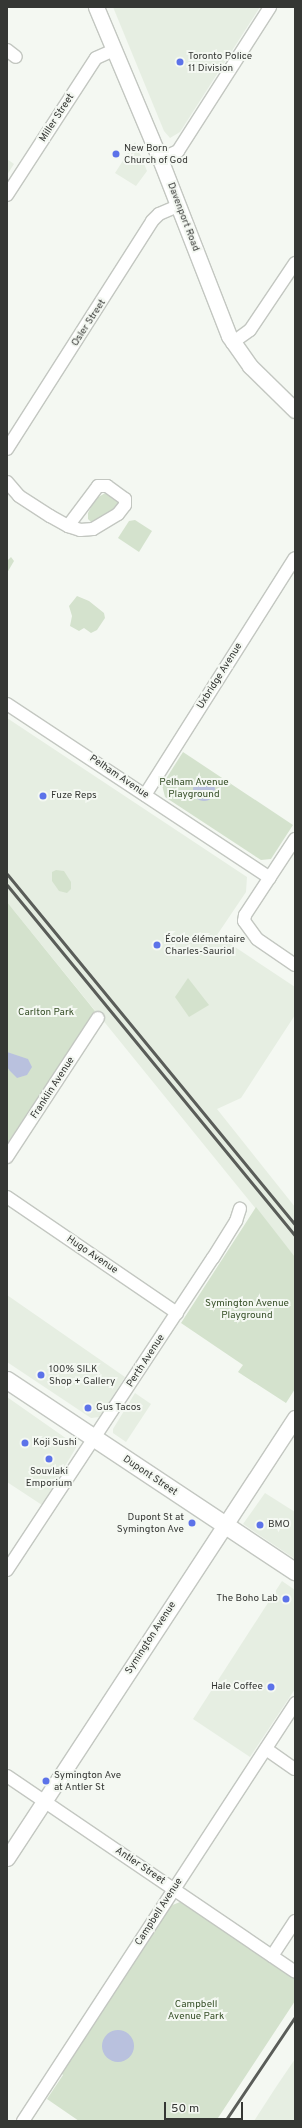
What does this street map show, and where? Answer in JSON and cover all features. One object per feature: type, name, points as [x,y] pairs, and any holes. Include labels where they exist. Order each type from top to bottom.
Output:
[{"type":"main road","name":"Dupont Street","points":[[7,1380],[224,1526],[295,1571]]},
{"type":"street","name":"Davenport Road","points":[[96,7],[160,159],[232,343],[250,366],[295,410]]},
{"type":"street","points":[[160,159],[178,151],[270,7]]},
{"type":"street","name":"Miller Street","points":[[7,195],[96,58],[114,50]]},
{"type":"street","name":"Osler Street","points":[[7,449],[152,221],[159,214],[178,206]]},
{"type":"street","points":[[232,343],[250,330],[295,263]]},
{"type":"street","points":[[7,482],[19,496],[68,526],[80,530],[93,529],[120,512],[125,505],[125,499],[107,486],[98,486],[68,526]]},
{"type":"street","points":[[7,494],[19,496]]},
{"type":"street","name":"Uxbridge Avenue","points":[[145,794],[295,558]]},
{"type":"street","name":"Pelham Avenue","points":[[7,704],[270,878]]},
{"type":"street","points":[[295,839],[245,915],[246,926],[257,939],[295,965]]},
{"type":"street","name":"Franklin Avenue","points":[[7,1157],[98,1018]]},
{"type":"street","name":"Hugo Avenue","points":[[7,1197],[177,1313]]},
{"type":"street","name":"Perth Avenue","points":[[7,1570],[177,1313],[236,1221],[240,1209]]},
{"type":"street","name":"Symington Avenue","points":[[7,1858],[295,1418]]},
{"type":"street","name":"Campbell Avenue","points":[[23,2121],[295,1703]]},
{"type":"street","points":[[266,1749],[295,1769]]},
{"type":"street","name":"Antler Street","points":[[7,1776],[295,1972]]},
{"type":"street","points":[[272,1956],[295,1921]]},
{"type":"shaded area","points":[[113,7],[260,7],[180,132],[170,138],[164,131]]},
{"type":"shaded area","points":[[135,142],[147,171],[136,186],[115,173]]},
{"type":"shaded area","points":[[7,159],[14,164],[7,175]]},
{"type":"shaded area","name":"École élémentaire Charles-Sauriol","points":[[7,718],[247,877],[246,892],[217,935],[295,987],[295,1015],[241,1098],[217,1109],[295,1207],[295,1257],[7,902]]},
{"type":"shaded area","points":[[7,1295],[125,1377],[100,1417],[91,1418],[7,1362]]},
{"type":"shaded area","points":[[135,1393],[151,1404],[126,1442],[113,1433],[113,1429]]},
{"type":"shaded area","points":[[7,1397],[77,1446],[42,1505],[7,1482]]},
{"type":"shaded area","points":[[265,1493],[295,1512],[295,1559],[243,1524]]},
{"type":"shaded area","points":[[282,1581],[295,1590],[295,1689],[250,1757],[193,1719]]},
{"type":"shaded area","points":[[295,2059],[295,2121],[254,2121],[276,2087]]},
{"type":"green space","points":[[107,492],[120,501],[119,508],[93,524],[88,519],[88,513],[95,499]]},
{"type":"green space","points":[[135,520],[152,531],[139,552],[118,538],[129,521]]},
{"type":"green space","points":[[11,557],[14,561],[7,573],[7,561]]},
{"type":"green space","points":[[77,596],[89,601],[104,613],[105,618],[97,630],[91,633],[84,628],[79,631],[70,626],[72,616],[69,606]]},
{"type":"green space","name":"Pelham Avenue Playground","points":[[183,752],[293,825],[271,859],[261,860],[165,797],[162,785]]},
{"type":"green space","points":[[56,870],[64,871],[71,882],[71,889],[67,893],[59,891],[52,881],[52,872]]},
{"type":"green space","name":"Carlton Park","points":[[7,902],[95,1011],[7,1144]]},
{"type":"green space","points":[[188,978],[209,1005],[189,1017],[175,997]]},
{"type":"green space","name":"Symington Avenue Playground","points":[[256,1207],[295,1257],[295,1389],[286,1403],[238,1372],[243,1365],[181,1323]]},
{"type":"green space","name":"Campbell Avenue Park","points":[[180,1902],[295,1978],[295,2001],[216,2121],[79,2121],[47,2099],[63,2075],[61,2073],[170,1906]]},
{"type":"water","points":[[204,779],[212,782],[215,790],[212,798],[204,801],[196,798],[193,790],[196,782]]},
{"type":"water","points":[[7,1052],[28,1059],[32,1067],[27,1075],[17,1078],[10,1071],[7,1067]]},
{"type":"water","points":[[115,2030],[121,2030],[131,2037],[134,2046],[133,2052],[127,2059],[121,2062],[115,2062],[105,2055],[102,2049],[102,2043],[109,2033]]},
{"type":"railway","points":[[7,874],[295,1225]]},
{"type":"railway","points":[[7,885],[295,1236]]},
{"type":"railway","points":[[225,2121],[295,2017]]},
{"type":"place","name":"Toronto Police 11 Division","points":[[180,62]]},
{"type":"place","name":"New Born Church of God","points":[[116,154]]},
{"type":"place","name":"Fuze Reps","points":[[43,796]]},
{"type":"place","name":"École élémentaire Charles-Sauriol","points":[[157,945]]},
{"type":"place","name":"100% SILK Shop + Gallery","points":[[41,1375]]},
{"type":"place","name":"Gus Tacos","points":[[88,1408]]},
{"type":"place","name":"Koji Sushi","points":[[25,1443]]},
{"type":"place","name":"Souvlaki Emporium","points":[[49,1459]]},
{"type":"place","name":"Dupont St at Symington Ave","points":[[192,1523]]},
{"type":"place","name":"BMO","points":[[260,1525]]},
{"type":"place","name":"The Boho Lab","points":[[286,1599]]},
{"type":"place","name":"Hale Coffee","points":[[271,1687]]},
{"type":"place","name":"Symington Ave at Antler St","points":[[46,1781]]}]
